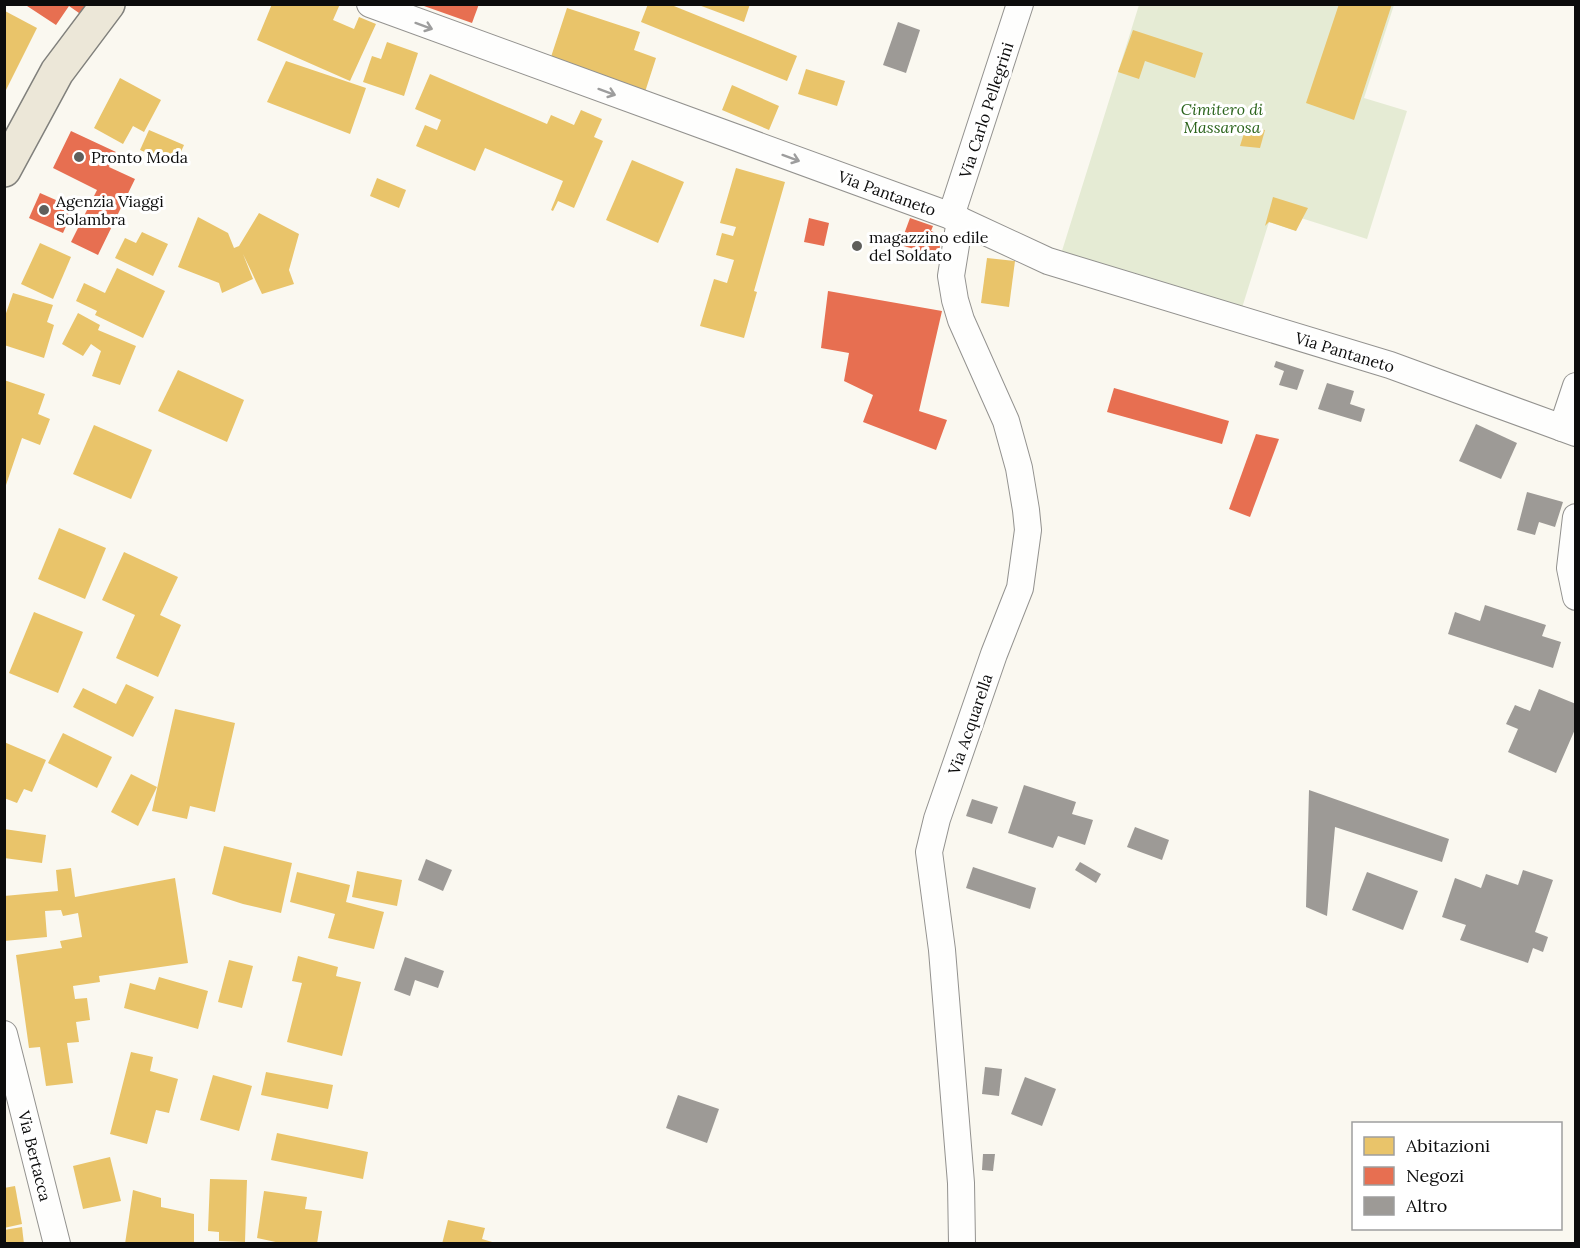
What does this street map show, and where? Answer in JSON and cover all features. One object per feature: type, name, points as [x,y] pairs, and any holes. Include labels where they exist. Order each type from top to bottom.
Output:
[{"type":"main road","points":[[4,170],[57,72],[108,4]]},
{"type":"street","name":"Via Pantaneto","points":[[370,4],[956,218],[1048,261],[1390,365],[1569,430]]},
{"type":"street","name":"Via Carlo Pellegrini","points":[[956,218],[1020,4]]},
{"type":"street","name":"Via Acquarella","points":[[956,218],[951,276],[956,300],[961,320],[1006,421],[1018,468],[1028,530],[1020,588],[994,654],[937,819],[929,852],[942,950],[961,1183],[962,1244]]},
{"type":"street","points":[[1569,430],[1575,386]]},
{"type":"street","points":[[1575,517],[1570,568],[1575,597]]},
{"type":"street","name":"Via Bertacca","points":[[4,1034],[57,1244]]},
{"type":"green space","name":"Cimitero di Massarosa","points":[[1139,5],[1394,5],[1364,98],[1407,111],[1367,239],[1301,218],[1296,231],[1269,222],[1241,311],[1061,254]]},
{"type":"building: Abitazioni","points":[[272,4],[340,4],[333,20],[354,29],[359,17],[376,24],[350,81],[257,40]]},
{"type":"building: Abitazioni","points":[[648,4],[669,4],[797,56],[787,81],[641,22]]},
{"type":"building: Abitazioni","points":[[696,4],[750,4],[744,22]]},
{"type":"building: Abitazioni","points":[[1339,4],[1392,4],[1354,120],[1306,103]]},
{"type":"building: Abitazioni","points":[[567,8],[640,32],[634,50],[656,58],[645,92],[550,60]]},
{"type":"building: Abitazioni","points":[[5,11],[37,28],[5,92]]},
{"type":"building: Abitazioni","points":[[1133,30],[1203,53],[1195,78],[1145,61],[1139,79],[1118,72]]},
{"type":"building: Abitazioni","points":[[387,42],[418,53],[404,96],[363,82],[372,56],[381,59]]},
{"type":"building: Abitazioni","points":[[286,61],[366,88],[350,134],[267,102]]},
{"type":"building: Abitazioni","points":[[806,69],[845,81],[837,106],[798,94]]},
{"type":"building: Abitazioni","points":[[430,74],[547,124],[551,115],[574,125],[581,110],[602,119],[594,137],[603,141],[574,208],[558,201],[553,211],[551,210],[563,181],[485,148],[475,171],[416,146],[425,125],[437,130],[441,120],[415,109]]},
{"type":"building: Abitazioni","points":[[120,78],[161,100],[144,132],[133,126],[123,144],[94,128]]},
{"type":"building: Abitazioni","points":[[732,85],[779,106],[769,130],[722,110]]},
{"type":"building: Abitazioni","points":[[1246,127],[1265,130],[1260,148],[1240,146]]},
{"type":"building: Abitazioni","points":[[149,130],[184,145],[175,165],[140,150]]},
{"type":"building: Abitazioni","points":[[632,160],[684,182],[658,243],[606,220]]},
{"type":"building: Abitazioni","points":[[736,168],[785,182],[754,291],[757,292],[744,338],[700,326],[714,279],[727,283],[734,260],[716,255],[722,233],[733,236],[736,227],[720,223]]},
{"type":"building: Abitazioni","points":[[377,178],[406,190],[399,208],[370,196]]},
{"type":"building: Abitazioni","points":[[1273,197],[1308,208],[1296,231],[1269,222],[1265,226]]},
{"type":"building: Abitazioni","points":[[259,213],[299,234],[289,270],[294,284],[262,294],[243,254],[253,279],[222,293],[219,283],[178,267],[198,217],[228,233],[234,248],[239,246]]},
{"type":"building: Abitazioni","points":[[142,232],[168,244],[153,276],[115,258],[125,238],[136,243]]},
{"type":"building: Abitazioni","points":[[40,243],[71,257],[53,299],[21,284]]},
{"type":"building: Abitazioni","points":[[987,258],[1015,261],[1009,307],[981,303]]},
{"type":"building: Abitazioni","points":[[117,268],[165,291],[143,338],[95,315],[97,311],[76,301],[84,283],[105,293]]},
{"type":"building: Abitazioni","points":[[13,293],[53,305],[47,322],[54,325],[44,358],[4,345],[4,319]]},
{"type":"building: Abitazioni","points":[[78,313],[100,325],[98,330],[136,346],[120,385],[92,376],[101,351],[91,344],[83,356],[62,344]]},
{"type":"building: Abitazioni","points":[[178,370],[244,400],[227,442],[158,411]]},
{"type":"building: Abitazioni","points":[[4,380],[45,394],[38,414],[50,419],[40,445],[22,438],[5,488]]},
{"type":"building: Abitazioni","points":[[94,425],[152,450],[131,499],[73,474]]},
{"type":"building: Abitazioni","points":[[59,528],[106,548],[85,599],[38,579]]},
{"type":"building: Abitazioni","points":[[124,552],[178,577],[160,615],[181,625],[158,677],[116,658],[135,615],[102,600]]},
{"type":"building: Abitazioni","points":[[34,612],[83,632],[58,693],[9,673]]},
{"type":"building: Abitazioni","points":[[126,684],[154,697],[133,737],[73,707],[83,688],[116,704]]},
{"type":"building: Abitazioni","points":[[175,709],[235,723],[215,812],[190,806],[187,819],[152,811]]},
{"type":"building: Abitazioni","points":[[63,733],[112,757],[97,788],[48,763]]},
{"type":"building: Abitazioni","points":[[4,742],[46,760],[32,792],[24,789],[17,803],[4,798]]},
{"type":"building: Abitazioni","points":[[131,774],[157,787],[138,826],[111,812]]},
{"type":"building: Abitazioni","points":[[4,829],[46,835],[42,863],[4,858]]},
{"type":"building: Abitazioni","points":[[224,846],[292,863],[281,913],[212,894]]},
{"type":"building: Abitazioni","points":[[71,868],[75,897],[175,878],[188,963],[99,976],[100,982],[73,986],[75,999],[87,998],[90,1020],[76,1022],[79,1042],[67,1043],[73,1083],[46,1086],[40,1047],[29,1048],[16,955],[62,948],[60,941],[82,937],[78,913],[63,916],[61,910],[45,911],[47,937],[4,941],[4,896],[58,891],[56,870]]},
{"type":"building: Abitazioni","points":[[357,871],[402,880],[397,906],[352,897]]},
{"type":"building: Abitazioni","points":[[297,872],[350,885],[346,902],[384,912],[374,949],[328,938],[335,914],[290,902]]},
{"type":"building: Abitazioni","points":[[298,956],[338,967],[336,976],[361,982],[342,1056],[287,1042],[302,983],[292,981]]},
{"type":"building: Abitazioni","points":[[229,960],[253,966],[242,1008],[218,1002]]},
{"type":"building: Abitazioni","points":[[159,977],[208,991],[198,1029],[124,1008],[130,983],[155,990]]},
{"type":"building: Abitazioni","points":[[131,1052],[153,1057],[150,1071],[178,1079],[169,1113],[156,1110],[147,1144],[110,1134]]},
{"type":"building: Abitazioni","points":[[266,1072],[333,1085],[328,1109],[261,1095]]},
{"type":"building: Abitazioni","points":[[213,1075],[252,1086],[239,1131],[200,1120]]},
{"type":"building: Abitazioni","points":[[277,1133],[368,1152],[363,1179],[271,1160]]},
{"type":"building: Abitazioni","points":[[110,1157],[121,1201],[83,1209],[73,1166]]},
{"type":"building: Abitazioni","points":[[210,1179],[247,1180],[245,1242],[219,1241],[219,1232],[208,1231]]},
{"type":"building: Abitazioni","points":[[15,1186],[22,1224],[4,1228],[4,1188]]},
{"type":"building: Abitazioni","points":[[133,1190],[161,1198],[161,1207],[194,1214],[194,1244],[125,1244]]},
{"type":"building: Abitazioni","points":[[264,1191],[307,1197],[305,1209],[322,1211],[317,1244],[285,1244],[257,1238]]},
{"type":"building: Abitazioni","points":[[448,1220],[485,1228],[482,1239],[499,1244],[442,1244]]},
{"type":"building: Abitazioni","points":[[22,1227],[24,1244],[4,1244],[4,1230]]},
{"type":"building: Negozi","points":[[24,4],[99,4],[89,20],[69,6],[56,25]]},
{"type":"building: Negozi","points":[[424,4],[479,4],[472,23],[424,6]]},
{"type":"building: Negozi","points":[[71,131],[116,152],[109,167],[135,179],[98,255],[71,242],[97,190],[53,168]]},
{"type":"building: Negozi","points":[[40,193],[74,208],[63,233],[29,218]]},
{"type":"building: Negozi","points":[[809,218],[829,223],[824,246],[804,242]]},
{"type":"building: Negozi","points":[[910,218],[933,226],[931,231],[941,235],[939,256],[900,245]]},
{"type":"building: Negozi","points":[[828,291],[942,311],[919,411],[947,420],[936,450],[863,422],[873,395],[844,381],[849,353],[821,348]]},
{"type":"building: Negozi","points":[[1114,388],[1229,421],[1222,444],[1107,412]]},
{"type":"building: Negozi","points":[[1256,434],[1279,439],[1250,517],[1229,509]]},
{"type":"building: Altro","points":[[898,22],[920,30],[906,73],[883,65]]},
{"type":"building: Altro","points":[[1276,361],[1304,370],[1297,390],[1279,385],[1284,371],[1274,367]]},
{"type":"building: Altro","points":[[1327,383],[1354,391],[1350,404],[1365,409],[1361,422],[1318,409]]},
{"type":"building: Altro","points":[[1476,424],[1517,443],[1501,479],[1459,461]]},
{"type":"building: Altro","points":[[1527,492],[1563,502],[1555,527],[1539,522],[1535,535],[1517,530]]},
{"type":"building: Altro","points":[[1485,605],[1546,625],[1542,636],[1561,642],[1553,668],[1448,634],[1455,612],[1480,621]]},
{"type":"building: Altro","points":[[1539,689],[1576,704],[1576,727],[1556,773],[1508,752],[1518,729],[1506,724],[1515,705],[1530,711]]},
{"type":"building: Altro","points":[[1024,785],[1076,802],[1072,814],[1093,820],[1085,845],[1058,836],[1053,848],[1008,833]]},
{"type":"building: Altro","points":[[1309,790],[1449,839],[1442,862],[1335,827],[1327,916],[1306,907]]},
{"type":"building: Altro","points":[[972,799],[998,807],[992,824],[966,816]]},
{"type":"building: Altro","points":[[1135,827],[1169,840],[1162,860],[1127,847]]},
{"type":"building: Altro","points":[[426,859],[452,870],[443,891],[418,880]]},
{"type":"building: Altro","points":[[1080,862],[1101,874],[1096,883],[1075,870]]},
{"type":"building: Altro","points":[[973,867],[1036,888],[1030,909],[966,888]]},
{"type":"building: Altro","points":[[1523,870],[1553,880],[1535,932],[1548,937],[1543,952],[1533,948],[1528,963],[1460,940],[1466,925],[1442,917],[1455,878],[1481,888],[1486,874],[1518,885]]},
{"type":"building: Altro","points":[[1367,872],[1418,891],[1403,930],[1352,910]]},
{"type":"building: Altro","points":[[405,957],[444,971],[438,988],[415,980],[410,996],[394,990]]},
{"type":"building: Altro","points":[[985,1067],[1002,1069],[999,1096],[982,1094]]},
{"type":"building: Altro","points":[[1025,1077],[1056,1089],[1042,1126],[1011,1114]]},
{"type":"building: Altro","points":[[678,1095],[719,1109],[707,1143],[666,1128]]},
{"type":"building: Altro","points":[[983,1154],[995,1154],[993,1171],[982,1170]]},
{"type":"place","name":"Pronto Moda","points":[[79,157]]},
{"type":"place","name":"Agenzia Viaggi Solambra","points":[[44,210]]},
{"type":"place","name":"magazzino edile del Soldato","points":[[857,246]]}]
